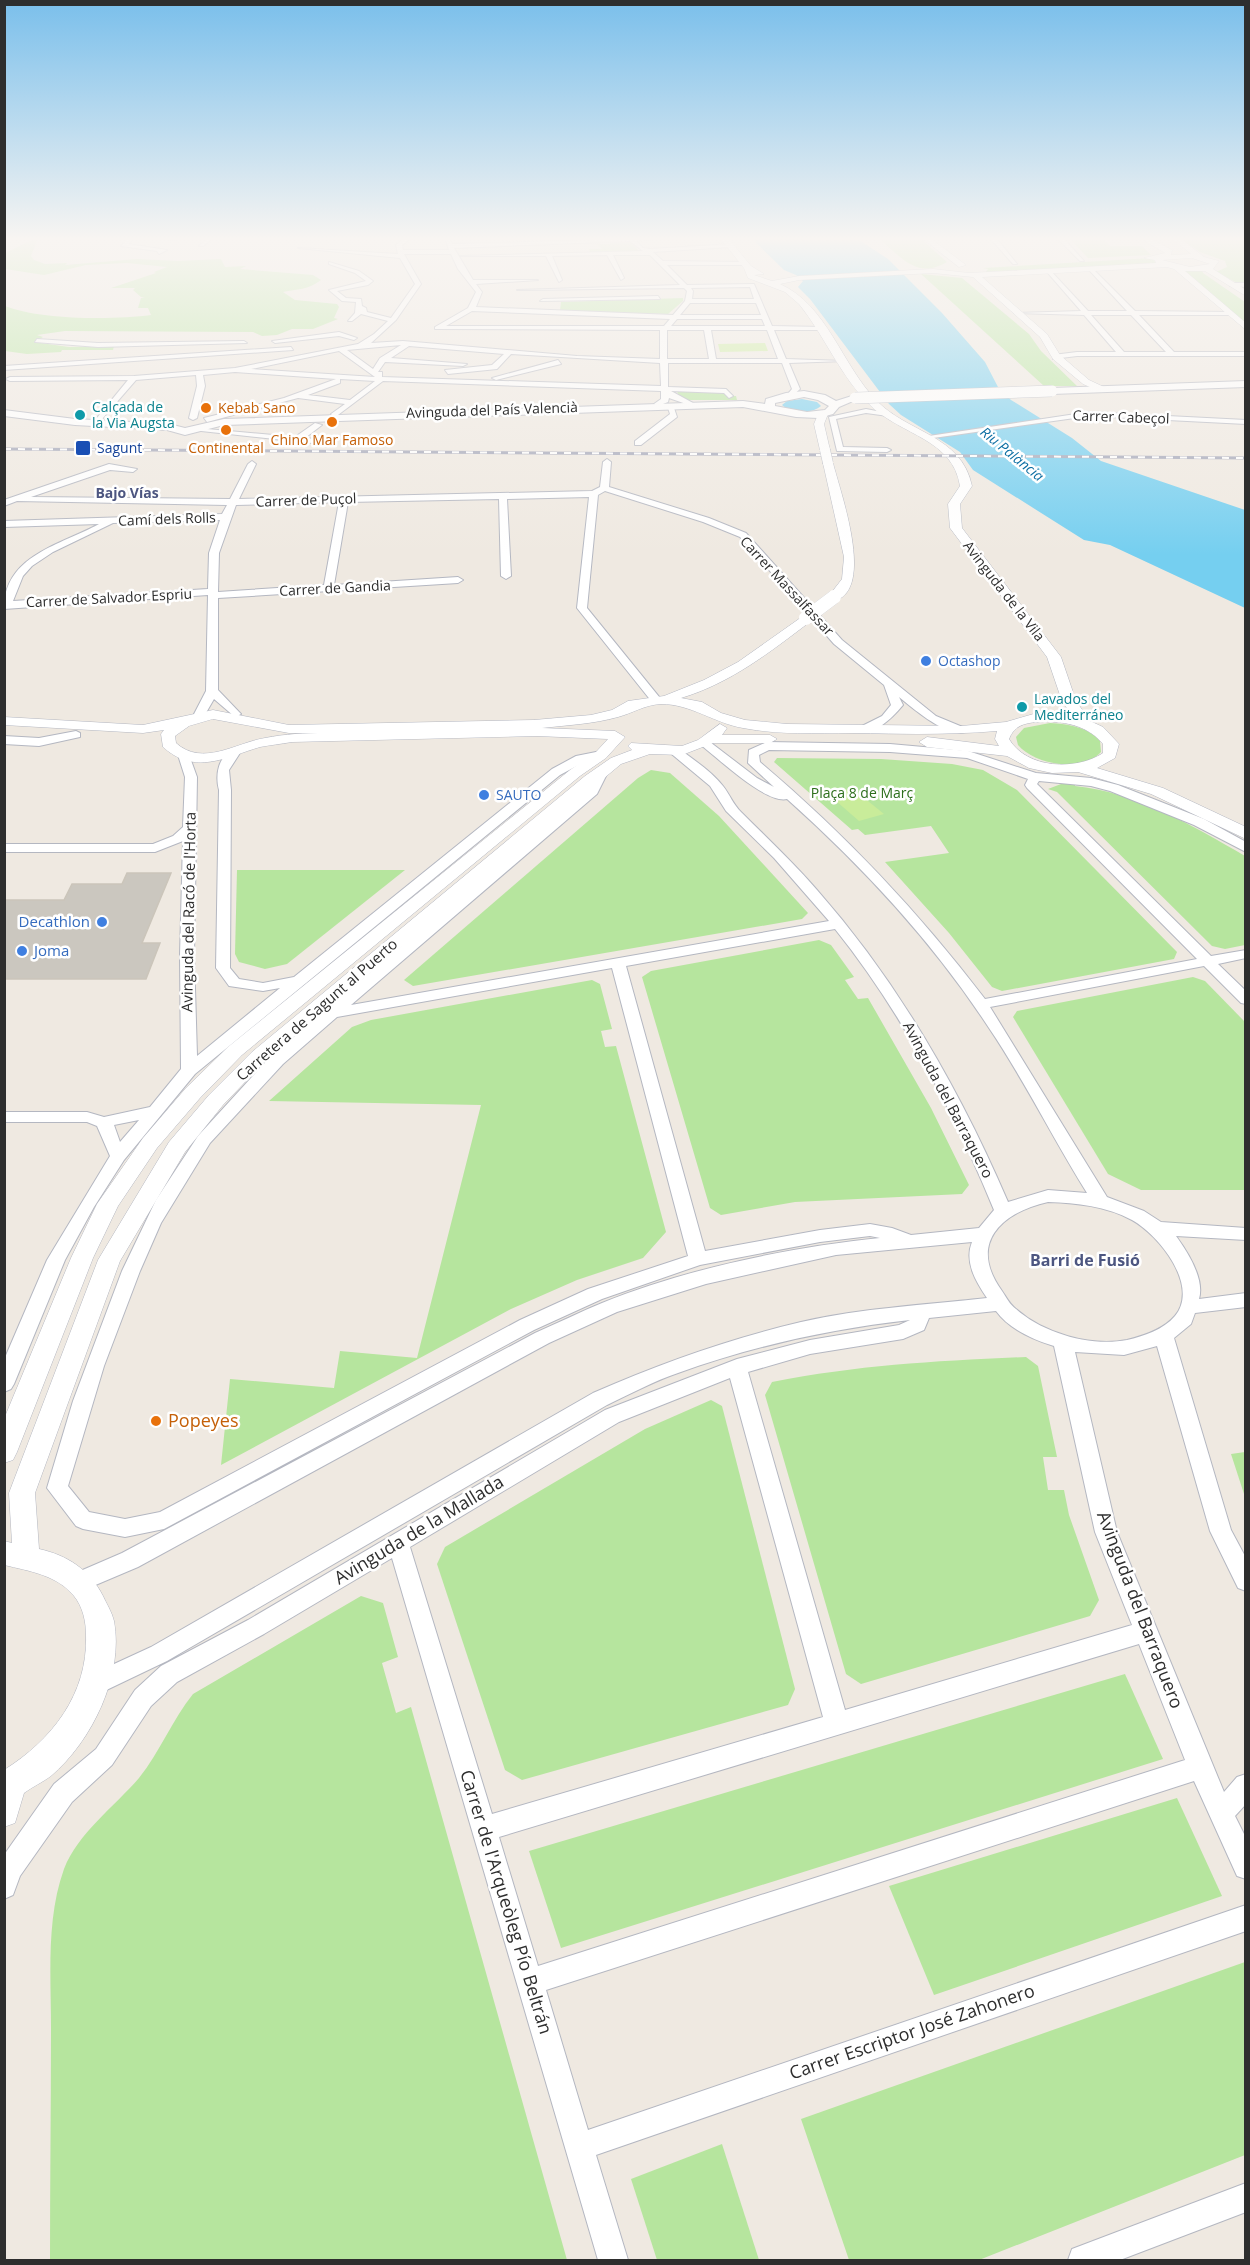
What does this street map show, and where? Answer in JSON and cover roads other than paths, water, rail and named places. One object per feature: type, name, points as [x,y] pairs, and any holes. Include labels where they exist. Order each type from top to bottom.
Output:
[{"type":"main road","points":[[855,398],[835,405],[833,410],[821,419],[781,412],[772,403],[791,395],[855,398],[1052,391],[1086,386],[1101,389],[1245,384]]},
{"type":"main road","points":[[821,398],[835,405]]},
{"type":"main road","name":"Avinguda del País Valencià","points":[[209,422],[687,404],[772,403]]},
{"type":"main road","name":"Avinguda del País Valencià","points":[[209,422],[656,406]]},
{"type":"main road","points":[[4,413],[96,424],[171,424],[193,418],[209,422]]},
{"type":"main road","points":[[171,424],[182,431],[196,430],[209,422]]},
{"type":"street","points":[[71,344],[88,345]]},
{"type":"street","points":[[51,346],[168,344]]},
{"type":"street","points":[[4,360],[45,360],[267,344]]},
{"type":"street","points":[[293,349],[293,346],[311,344]]},
{"type":"street","points":[[4,379],[134,378],[235,370],[364,344]]},
{"type":"street","points":[[4,368],[407,344],[577,358],[664,361],[841,361]]},
{"type":"street","points":[[376,374],[386,357],[407,344]]},
{"type":"street","points":[[235,370],[312,377],[453,372],[494,367],[507,352],[509,344]]},
{"type":"street","points":[[656,406],[665,400],[665,344]]},
{"type":"street","points":[[710,344],[713,361]]},
{"type":"street","points":[[777,344],[796,389],[791,395]]},
{"type":"street","name":"Avinguda de la Vila","points":[[831,344],[857,385],[872,402],[950,453],[965,476],[966,486],[954,504],[956,528],[1054,657],[1069,701],[1085,724]]},
{"type":"street","points":[[1048,344],[1056,357],[1086,386]]},
{"type":"street","points":[[1113,344],[1122,354]]},
{"type":"street","points":[[1162,344],[1172,354]]},
{"type":"street","points":[[378,345],[386,357]]},
{"type":"street","points":[[334,416],[380,381],[376,374],[340,349]]},
{"type":"street","points":[[1056,357],[1077,354],[1245,354]]},
{"type":"street","points":[[386,357],[494,367]]},
{"type":"street","points":[[483,381],[577,358]]},
{"type":"street","points":[[45,360],[87,364]]},
{"type":"street","points":[[453,372],[456,381]]},
{"type":"street","points":[[193,418],[201,386],[199,373]]},
{"type":"street","points":[[376,374],[456,381],[726,391],[729,396]]},
{"type":"street","points":[[209,422],[354,377]]},
{"type":"street","points":[[96,424],[134,378]]},
{"type":"street","points":[[665,388],[669,395],[687,404]]},
{"type":"street","points":[[297,396],[351,402]]},
{"type":"street","points":[[851,414],[872,402]]},
{"type":"street","points":[[656,406],[671,410],[687,404]]},
{"type":"street","points":[[638,443],[674,415],[671,410]]},
{"type":"street","points":[[887,450],[840,449],[832,420],[851,414],[875,411],[888,414]]},
{"type":"street","name":"Carrer Cabeçol","points":[[926,437],[1089,414],[1245,422]]},
{"type":"street","points":[[212,691],[236,714],[256,722],[289,729],[499,725],[591,719],[617,713],[633,704],[701,690],[730,674],[834,597],[849,579],[850,557],[821,419]]},
{"type":"street","points":[[296,440],[318,425]]},
{"type":"street","points":[[196,430],[312,441]]},
{"type":"street","points":[[607,462],[599,491],[582,608],[659,700],[714,705],[744,724],[961,730],[1008,726],[1023,720],[1043,717],[1085,724],[1107,737],[1111,744],[1110,754],[1100,763],[1081,768]]},
{"type":"street","points":[[199,716],[212,691],[214,553],[225,517],[252,464]]},
{"type":"street","points":[[4,503],[109,467],[133,469]]},
{"type":"street","name":"Carrer de Puçol","points":[[175,508],[344,498],[502,496],[599,491]]},
{"type":"street","name":"Carrer Massalfassar","points":[[599,491],[706,520],[743,535],[838,642],[888,685],[932,718],[961,730]]},
{"type":"street","points":[[502,496],[506,576]]},
{"type":"street","points":[[328,588],[344,498]]},
{"type":"street","name":"Carrer de Puçol","points":[[18,499],[232,504]]},
{"type":"street","name":"Camí dels Rolls","points":[[110,521],[175,508],[186,503]]},
{"type":"street","name":"Camí dels Rolls","points":[[4,524],[225,517]]},
{"type":"street","points":[[5,605],[21,573],[30,564],[110,521]]},
{"type":"street","name":"Carrer de Gandia","points":[[213,593],[458,580]]},
{"type":"street","name":"Carrer de Salvador Espriu","points":[[5,605],[213,593]]},
{"type":"street","points":[[709,741],[720,728],[714,705],[730,674]]},
{"type":"street","points":[[864,729],[886,718],[897,705],[888,685]]},
{"type":"street","points":[[1043,717],[1069,701]]},
{"type":"street","points":[[616,736],[611,723],[617,713]]},
{"type":"street","points":[[4,721],[143,729],[180,723],[199,716],[236,714]]},
{"type":"street","points":[[253,744],[261,732],[256,722]]},
{"type":"street","points":[[180,723],[168,734],[168,744],[173,751],[207,758],[234,753],[253,744],[292,738],[537,732],[616,736],[648,749],[674,751],[709,741],[890,740],[1010,752],[1040,765],[1081,768],[1157,791],[1245,834]]},
{"type":"street","points":[[1008,726],[1002,739],[1010,752]]},
{"type":"street","points":[[4,731],[136,738],[168,744]]},
{"type":"street","points":[[4,740],[39,742],[76,735]]},
{"type":"street","name":"Carretera de Sagunt al Puerto","points":[[15,1554],[22,1493],[109,1260],[177,1148],[216,1100],[259,1056],[602,763],[616,736]]},
{"type":"street","points":[[709,741],[753,780],[808,808]]},
{"type":"street","points":[[1101,1201],[1075,1162],[981,1004],[922,928],[870,870],[808,808],[754,763],[753,753],[767,746],[790,746],[921,750],[988,760],[1035,777],[1091,782],[1147,799],[1199,822],[1245,848]]},
{"type":"street","name":"Carretera de Sagunt al Puerto","points":[[6,1441],[82,1258],[108,1204],[150,1143],[193,1093],[236,1051],[575,773],[648,749]]},
{"type":"street","name":"Avinguda del Barraquero","points":[[674,751],[720,790],[728,806],[779,855],[838,924],[901,1010],[938,1074],[990,1177],[1003,1211]]},
{"type":"street","points":[[234,753],[223,766],[220,774],[225,790],[223,968],[234,983],[264,987],[297,981]]},
{"type":"street","points":[[1110,754],[1132,770],[1245,820]]},
{"type":"street","name":"Avinguda del Racó de l'Horta","points":[[184,755],[191,777],[187,954],[189,1070]]},
{"type":"street","points":[[4,1384],[56,1260],[118,1156],[189,1070],[556,772],[580,759],[602,763],[593,791],[277,1060],[233,1105],[196,1150],[158,1209],[133,1260],[76,1419],[57,1488],[83,1520],[125,1528],[165,1520],[527,1326],[596,1294],[698,1259],[870,1230],[891,1234],[910,1242]]},
{"type":"street","points":[[1035,777],[1031,785],[1245,1000]]},
{"type":"street","points":[[4,848],[155,848],[178,839],[190,828]]},
{"type":"street","points":[[331,1013],[838,924]]},
{"type":"street","points":[[981,1004],[1245,954]]},
{"type":"street","points":[[618,963],[698,1259]]},
{"type":"street","points":[[4,1116],[87,1117],[104,1122],[156,1111]]},
{"type":"street","points":[[104,1122],[118,1156]]},
{"type":"street","points":[[1048,1196],[1070,1196],[1101,1201],[1132,1212],[1157,1228],[1175,1246],[1188,1266],[1193,1291],[1190,1307],[1179,1324],[1164,1336],[1143,1345],[1118,1350],[1088,1348],[1063,1343],[1028,1327],[999,1304],[988,1290],[980,1268],[978,1251],[983,1234],[990,1223],[1003,1211],[1026,1201],[1048,1196]]},
{"type":"street","points":[[1157,1228],[1238,1234],[1245,1222]]},
{"type":"street","points":[[79,1582],[130,1560],[543,1338],[610,1307],[705,1277],[836,1249],[983,1234]]},
{"type":"street","points":[[1190,1307],[1245,1300]]},
{"type":"street","name":"Avinguda de la Mallada","points":[[96,1684],[159,1654],[218,1621],[600,1399],[669,1368],[733,1347],[803,1329],[873,1317],[999,1304]]},
{"type":"street","name":"Avinguda de la Mallada","points":[[4,1886],[10,1869],[63,1793],[104,1757],[143,1698],[169,1674],[256,1627],[612,1416],[737,1366],[810,1347],[903,1332],[917,1325],[923,1311]]},
{"type":"street","points":[[1164,1336],[1221,1531],[1245,1581]]},
{"type":"street","name":"Avinguda del Barraquero","points":[[1063,1343],[1106,1532],[1200,1767],[1245,1867]]},
{"type":"street","points":[[737,1366],[837,1724]]},
{"type":"street","points":[[41,1447],[76,1419]]},
{"type":"street","points":[[206,1519],[215,1492]]},
{"type":"street","name":"Carrer de l'Arqueòleg Pío Beltrán","points":[[398,1543],[613,2260]]},
{"type":"street","points":[[6,1795],[64,1740],[86,1709],[103,1657],[102,1627],[93,1600],[79,1582],[50,1563],[15,1554]]},
{"type":"street","points":[[218,1621],[256,1627]]},
{"type":"street","points":[[484,1829],[1145,1632]]},
{"type":"street","points":[[530,1982],[1200,1767]]},
{"type":"street","points":[[1221,1813],[1245,1786]]},
{"type":"street","name":"Carrer Escriptor José Zahonero","points":[[579,2147],[1245,1918]]},
{"type":"street","points":[[1083,2260],[1245,2197]]},
{"type":"water","name":"Riu Palància","points":[[844,344],[969,344],[985,362],[998,387],[1011,400],[1072,438],[1101,461],[1245,510],[1245,608],[1110,545],[1084,540],[973,470],[960,452],[901,415],[889,404]]},
{"type":"water","points":[[802,399],[817,402],[821,406],[802,412],[782,405],[787,401]]},
{"type":"railway","points":[[4,449],[1246,458]]},
{"type":"place","name":"Kebab Sano","points":[[206,408]]},
{"type":"place","name":"Calçada de la Via Augsta","points":[[80,415]]},
{"type":"place","name":"Chino Mar Famoso","points":[[332,422]]},
{"type":"place","name":"Continental","points":[[226,430]]},
{"type":"place","name":"Sagunt","points":[[83,448]]},
{"type":"place","name":"Octashop","points":[[926,661]]},
{"type":"place","name":"Lavados del Mediterráneo","points":[[1022,707]]},
{"type":"place","name":"SAUTO","points":[[484,795]]},
{"type":"place","name":"Decathlon","points":[[102,922]]},
{"type":"place","name":"Joma","points":[[22,951]]},
{"type":"place","name":"Popeyes","points":[[156,1421]]},
{"type":"district","name":"Bajo Vías","points":[[127,493]]},
{"type":"district","name":"Barri de Fusió","points":[[1085,1260]]},
{"type":"park label","name":"Plaça 8 de Març","points":[[862,793]]}]
